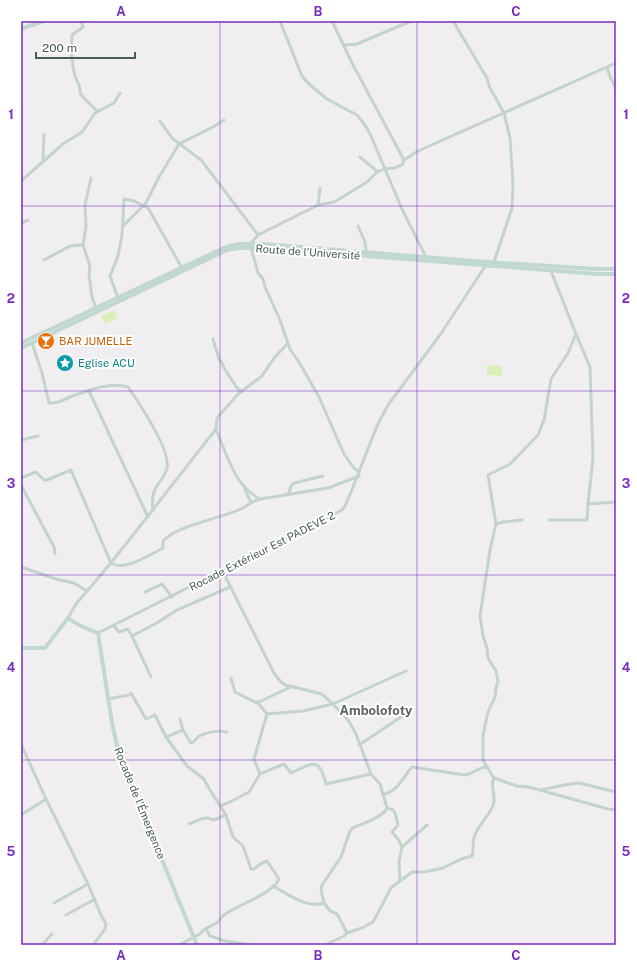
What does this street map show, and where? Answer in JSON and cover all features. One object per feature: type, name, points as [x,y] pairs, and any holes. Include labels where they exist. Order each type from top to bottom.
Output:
[{"type":"main road","points":[[21,29],[44,21]]},
{"type":"main road","name":"Route de l'Université","points":[[21,343],[226,247],[250,246],[366,252],[494,262],[616,269]]},
{"type":"main road","name":"Route de l'Université","points":[[21,348],[227,250],[250,246]]},
{"type":"main road","name":"Route de l'Université","points":[[284,248],[486,266],[616,274]]},
{"type":"main road","points":[[21,648],[45,648],[68,618],[98,634]]},
{"type":"main road","name":"Rocade de l'Émergence","points":[[98,634],[114,735],[119,755],[197,945]]},
{"type":"street","points":[[81,21],[83,27],[72,35],[72,63],[75,76],[81,89],[80,93],[98,111]]},
{"type":"street","points":[[280,21],[302,76],[327,99],[357,115],[365,125],[402,208],[426,257]]},
{"type":"street","points":[[332,21],[352,63],[404,160]]},
{"type":"street","points":[[344,45],[357,44],[411,21]]},
{"type":"street","points":[[453,21],[487,78],[489,86],[504,113],[510,138],[513,198],[512,208],[494,262]]},
{"type":"street","points":[[21,478],[36,472],[44,480],[47,480],[70,470],[111,563],[119,566],[144,558],[163,548],[163,541],[172,534],[242,508],[251,502],[260,499],[328,488],[359,474],[344,454],[319,397],[288,344],[280,320],[265,287],[263,278],[258,273],[250,246],[258,235],[318,205],[334,202],[367,182],[378,172],[402,165],[404,160],[431,145],[616,63]]},
{"type":"street","points":[[607,68],[616,88]]},
{"type":"street","points":[[21,181],[63,144],[82,132],[98,111],[114,103],[120,93]]},
{"type":"street","points":[[124,225],[148,199],[159,177],[179,144],[224,120]]},
{"type":"street","points":[[160,121],[172,138],[202,161],[258,235]]},
{"type":"street","points":[[43,161],[44,134]]},
{"type":"street","points":[[360,156],[378,172]]},
{"type":"street","points":[[91,178],[85,205],[86,226],[83,245],[90,266],[90,286],[96,308]]},
{"type":"street","points":[[318,205],[320,188]]},
{"type":"street","points":[[118,298],[110,276],[118,256],[124,225],[124,199],[148,208],[182,268]]},
{"type":"street","points":[[21,224],[28,220]]},
{"type":"street","points":[[358,226],[365,242],[366,252]]},
{"type":"street","points":[[44,260],[70,246],[83,245]]},
{"type":"street","name":"Rocade Extérieur Est PADEVE 2","points":[[98,634],[342,510],[348,501],[388,405],[440,335],[486,266]]},
{"type":"street","points":[[549,520],[587,520],[593,458],[590,366],[551,271]]},
{"type":"street","points":[[576,334],[568,353],[551,379],[544,420],[538,435],[510,464],[488,474],[496,524],[490,550],[480,616],[483,636],[488,648],[488,658],[496,670],[498,681],[495,698],[488,712],[483,735],[483,760],[494,778],[517,786],[529,787],[616,810]]},
{"type":"street","points":[[213,339],[219,359],[237,388],[242,392]]},
{"type":"street","points":[[32,343],[49,403],[55,404],[80,393],[101,387],[117,384],[128,387],[156,430],[168,462],[165,475],[154,491],[152,499],[153,511]]},
{"type":"street","points":[[251,502],[233,468],[216,429],[217,418],[238,394],[262,376],[274,358],[288,344]]},
{"type":"street","points":[[89,391],[148,517]]},
{"type":"street","points":[[68,618],[76,604],[153,511],[216,429]]},
{"type":"street","points":[[21,440],[38,436]]},
{"type":"street","points":[[288,495],[291,486],[294,483],[323,476]]},
{"type":"street","points":[[21,485],[54,547],[55,554]]},
{"type":"street","points":[[244,487],[260,499]]},
{"type":"street","points":[[588,504],[616,502]]},
{"type":"street","points":[[496,524],[522,520]]},
{"type":"street","points":[[21,567],[56,579],[74,583],[87,591]]},
{"type":"street","points":[[222,570],[274,673],[281,682],[285,685],[322,694],[334,704],[353,727],[371,774],[380,784],[384,794],[383,799],[387,808],[395,813],[398,825],[392,832],[402,846]]},
{"type":"street","points":[[145,592],[162,584],[172,596]]},
{"type":"street","points":[[132,636],[177,610],[230,587]]},
{"type":"street","points":[[114,626],[119,632],[128,630],[151,677]]},
{"type":"street","points":[[268,714],[303,711],[334,704],[406,671]]},
{"type":"street","points":[[231,678],[235,692],[259,704],[268,714]]},
{"type":"street","points":[[256,702],[292,686]]},
{"type":"street","points":[[108,699],[129,695],[131,693],[146,719],[155,716],[166,737],[187,766],[204,780],[226,815],[233,837],[243,846],[251,868],[254,869],[262,863],[268,862],[279,879],[273,886],[254,899],[223,916],[219,921],[179,945]]},
{"type":"street","points":[[360,745],[407,713]]},
{"type":"street","points":[[260,774],[254,759],[268,714]]},
{"type":"street","points":[[180,719],[191,743],[204,734],[220,731],[226,732]]},
{"type":"street","points":[[166,737],[184,730]]},
{"type":"street","points":[[21,744],[106,924],[105,930],[93,945]]},
{"type":"street","points":[[220,806],[249,792],[260,774],[284,764],[291,773],[311,763],[318,766],[323,773],[326,784],[371,774]]},
{"type":"street","points":[[384,794],[395,789],[412,767],[465,775],[472,774],[481,767],[487,767]]},
{"type":"street","points":[[325,945],[347,933],[362,928],[373,922],[391,888],[412,872],[424,872],[443,868],[461,859],[472,856],[474,836],[493,806],[494,793],[492,782],[494,778]]},
{"type":"street","points":[[541,790],[564,785],[579,784],[616,792]]},
{"type":"street","points":[[21,815],[46,799]]},
{"type":"street","points":[[347,933],[336,914],[324,904],[321,890],[322,885],[340,857],[350,831],[353,828],[386,812],[387,808]]},
{"type":"street","points":[[189,824],[207,818],[214,820],[226,815]]},
{"type":"street","points":[[400,880],[399,862],[402,846],[427,825]]},
{"type":"street","points":[[54,902],[88,884]]},
{"type":"street","points":[[273,886],[305,903],[316,905],[324,904]]},
{"type":"street","points":[[66,915],[95,899]]},
{"type":"street","points":[[206,929],[210,936],[225,941],[252,945]]},
{"type":"street","points":[[42,945],[52,934]]},
{"type":"green space","points":[[114,310],[118,318],[105,324],[101,316]]},
{"type":"green space","points":[[487,365],[502,366],[502,376],[487,375]]},
{"type":"place","name":"BAR JUMELLE","points":[[46,341]]},
{"type":"place","name":"Eglise ACU","points":[[65,363]]},
{"type":"district","name":"Ambolofoty","points":[[376,710]]}]
